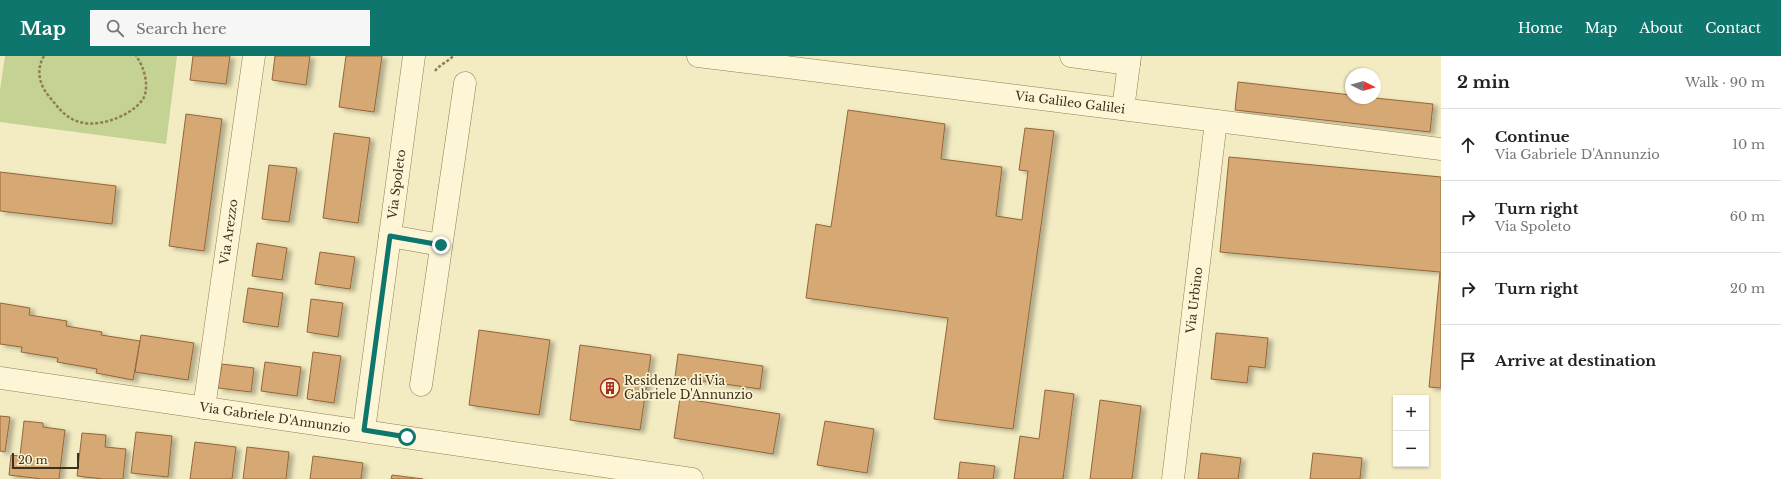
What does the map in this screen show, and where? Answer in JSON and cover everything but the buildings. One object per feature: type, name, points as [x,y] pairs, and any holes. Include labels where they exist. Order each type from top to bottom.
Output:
[{"type":"street","name":"Via Arezzo","points":[[204,408],[254,56]]},
{"type":"street","name":"Via Spoleto","points":[[364,430],[414,56]]},
{"type":"street","name":"Via Galileo Galilei","points":[[698,56],[1441,149]]},
{"type":"street","points":[[1071,56],[1129,60],[1123,109]]},
{"type":"street","points":[[421,385],[465,84]]},
{"type":"street","name":"Via Urbino","points":[[1173,479],[1216,120]]},
{"type":"street","points":[[390,236],[441,245]]},
{"type":"street","name":"Via Gabriele D'Annunzio","points":[[0,378],[692,479]]},
{"type":"path","points":[[44,56],[41,61],[39,76],[43,89],[61,112],[75,121],[106,123],[132,110],[143,98],[146,82],[141,62],[136,56]]},
{"type":"green space","points":[[5,56],[177,56],[166,144],[0,122],[0,90]]},
{"type":"place","name":"Residenze di Via Gabriele D'Annunzio","points":[[610,388]]},
{"type":"route","points":[[407,437],[364,430],[390,236],[441,245]]}]
